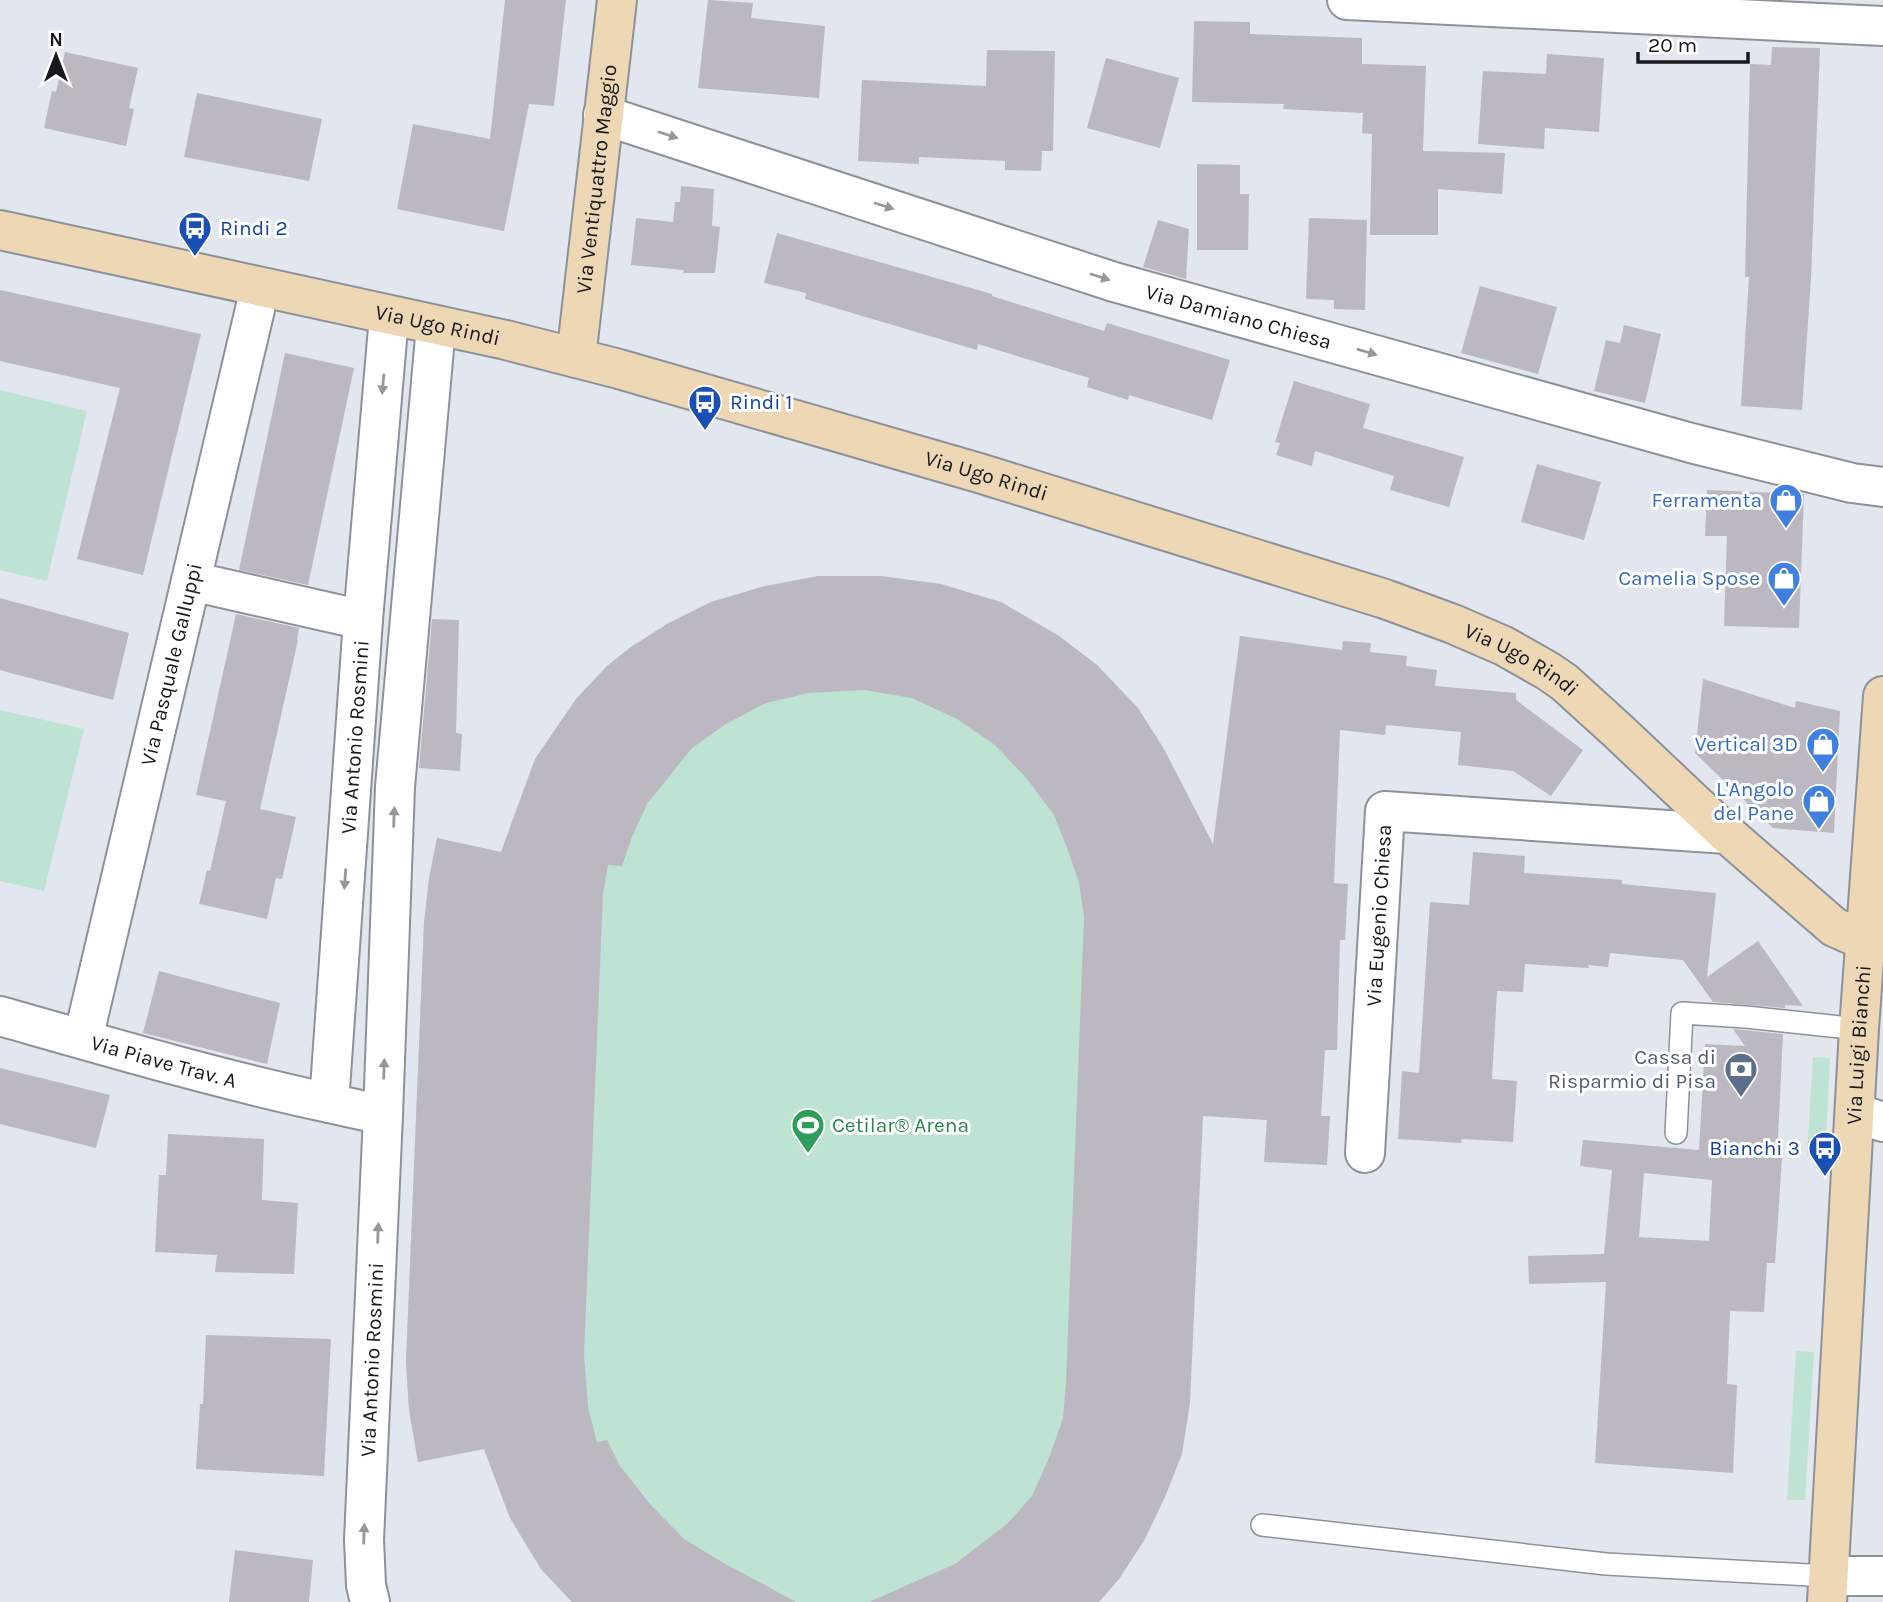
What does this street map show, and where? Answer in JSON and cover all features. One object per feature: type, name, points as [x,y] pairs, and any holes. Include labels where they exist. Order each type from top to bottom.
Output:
[{"type":"street","name":"Via Ventiquattro Maggio","points":[[576,358],[617,0]]},
{"type":"street","points":[[1347,0],[1883,26]]},
{"type":"street","name":"Via Damiano Chiesa","points":[[603,115],[1114,282],[1691,443],[1852,483],[1883,487]]},
{"type":"street","name":"Via Ugo Rindi","points":[[0,230],[506,340],[576,358],[979,473],[1385,599],[1453,624],[1504,646],[1564,682],[1727,834],[1835,927],[1866,941]]},
{"type":"street","name":"Via Pasquale Galluppi","points":[[83,1039],[260,288]]},
{"type":"street","name":"Via Antonio Rosmini","points":[[329,1103],[363,620],[389,316]]},
{"type":"street","name":"Via Antonio Rosmini","points":[[370,1602],[363,1540],[395,787],[436,326]]},
{"type":"street","points":[[191,581],[363,620]]},
{"type":"street","name":"Via Luigi Bianchi","points":[[1828,1589],[1869,1118],[1858,1030],[1883,696]]},
{"type":"street","name":"Via Eugenio Chiesa","points":[[1365,1153],[1385,811],[1727,834]]},
{"type":"street","name":"Via Piave Trav. A","points":[[0,1016],[329,1103]]},
{"type":"street","points":[[329,1103],[383,1115]]},
{"type":"street","points":[[1828,1589],[1883,1576]]},
{"type":"lane","points":[[1676,1133],[1682,1013],[1746,1017],[1858,1030]]},
{"type":"lane","points":[[1262,1525],[1828,1589]]},
{"type":"green space","points":[[0,390],[87,411],[47,581],[0,570]]},
{"type":"green space","name":"Cetilar® Arena","points":[[765,586],[1001,602],[1059,636],[1097,665],[1138,708],[1145,1539],[1119,1579],[1099,1602],[572,1602],[541,1569],[510,1518],[484,1449],[418,1462],[409,1410],[406,1362],[424,923],[437,838],[501,852],[535,759],[576,699],[607,666],[667,624],[711,602]]},
{"type":"green space","points":[[0,710],[84,729],[44,891],[0,881]]},
{"type":"green space","points":[[1813,1057],[1830,1058],[1825,1157],[1807,1156]]},
{"type":"green space","points":[[1796,1351],[1814,1352],[1805,1500],[1787,1500]]},
{"type":"building","points":[[505,0],[566,0],[554,106],[529,104],[504,231],[397,209],[413,124],[490,139]]},
{"type":"building","points":[[708,0],[753,3],[751,18],[825,26],[819,98],[698,88]]},
{"type":"building","points":[[1194,21],[1250,22],[1250,34],[1362,38],[1362,64],[1426,66],[1423,151],[1505,153],[1502,194],[1438,189],[1438,235],[1370,235],[1372,134],[1362,133],[1363,113],[1283,109],[1284,104],[1192,102]]},
{"type":"building","points":[[1772,47],[1820,48],[1811,279],[1802,410],[1741,406],[1749,277],[1745,277],[1750,64],[1771,65]]},
{"type":"building","points":[[987,50],[1055,51],[1053,151],[1042,151],[1041,171],[1005,170],[1005,161],[919,157],[919,164],[858,161],[862,80],[986,86]]},
{"type":"building","points":[[65,52],[138,68],[129,108],[134,109],[126,146],[44,128],[52,91],[56,92]]},
{"type":"building","points":[[1547,54],[1604,58],[1599,132],[1545,128],[1544,149],[1478,144],[1483,71],[1546,74]]},
{"type":"building","points":[[1106,58],[1179,78],[1160,148],[1087,128]]},
{"type":"building","points":[[197,93],[322,119],[309,181],[184,157]]},
{"type":"building","points":[[1197,164],[1240,165],[1240,194],[1249,194],[1248,250],[1197,250]]},
{"type":"building","points":[[681,186],[714,189],[712,226],[720,227],[715,273],[683,273],[684,270],[631,265],[636,218],[673,222],[675,202],[680,202]]},
{"type":"building","points":[[1309,218],[1367,220],[1365,310],[1334,309],[1334,300],[1306,299]]},
{"type":"building","points":[[1158,220],[1189,229],[1186,279],[1143,267]]},
{"type":"building","points":[[777,233],[992,294],[1104,331],[1107,323],[1230,360],[1212,420],[1129,395],[1128,400],[1087,387],[1089,378],[978,344],[977,350],[805,299],[806,293],[764,283]]},
{"type":"building","points":[[1480,286],[1557,307],[1538,374],[1461,353]]},
{"type":"building","points":[[0,290],[201,334],[143,575],[77,559],[120,388],[0,361]]},
{"type":"building","points":[[1624,325],[1661,334],[1645,403],[1594,391],[1606,340],[1620,343]]},
{"type":"building","points":[[285,353],[354,368],[308,585],[239,570]]},
{"type":"building","points":[[1294,381],[1370,404],[1363,428],[1464,457],[1449,507],[1390,490],[1394,476],[1315,451],[1312,466],[1276,455],[1280,443],[1275,442]]},
{"type":"building","points":[[1537,464],[1601,482],[1584,540],[1521,522]]},
{"type":"building","points":[[1707,490],[1804,494],[1799,628],[1724,626],[1727,536],[1705,536]]},
{"type":"building","points":[[818,576],[881,576],[941,584],[1001,602],[1059,636],[1097,665],[1138,708],[1164,749],[1213,844],[1240,636],[1342,650],[1343,641],[1371,643],[1370,652],[1407,656],[1406,666],[1437,670],[1435,686],[1516,693],[1516,700],[1583,750],[1551,796],[1513,771],[1458,765],[1461,732],[1386,725],[1385,735],[1340,730],[1334,883],[1348,884],[1345,940],[1340,940],[1337,1050],[1325,1050],[1321,1116],[1330,1116],[1327,1165],[1264,1162],[1267,1120],[1203,1116],[1190,1403],[1182,1454],[1145,1539],[1119,1579],[1099,1602],[869,1602],[955,1564],[1008,1523],[1032,1496],[1049,1458],[1063,1418],[1066,1382],[1084,917],[1079,883],[1054,815],[1027,779],[995,745],[957,719],[912,698],[864,690],[809,693],[766,703],[726,724],[692,748],[647,804],[622,866],[608,865],[603,894],[584,1355],[588,1407],[597,1442],[607,1440],[620,1466],[650,1504],[684,1539],[796,1602],[572,1602],[541,1569],[510,1518],[484,1449],[418,1462],[409,1410],[406,1362],[424,923],[437,838],[501,852],[535,759],[576,699],[607,666],[667,624],[711,602],[765,586]]},
{"type":"building","points":[[0,598],[129,633],[113,700],[0,670]]},
{"type":"building","points":[[236,614],[299,628],[260,809],[296,817],[282,879],[276,878],[267,919],[199,904],[207,870],[210,871],[226,801],[196,795]]},
{"type":"building","points":[[432,619],[459,620],[456,733],[462,734],[460,771],[419,768]]},
{"type":"building","points":[[1703,679],[1795,708],[1796,701],[1840,711],[1834,833],[1773,828],[1695,753]]},
{"type":"building","points":[[1473,852],[1525,856],[1524,873],[1622,880],[1622,884],[1716,893],[1707,977],[1758,941],[1803,1006],[1785,1005],[1785,1008],[1713,1002],[1683,960],[1610,953],[1608,967],[1525,964],[1523,992],[1497,991],[1492,1079],[1517,1081],[1513,1142],[1462,1139],[1461,1143],[1398,1139],[1402,1071],[1419,1073],[1430,902],[1469,905]]},
{"type":"building","points":[[159,971],[280,1003],[267,1064],[143,1033]]},
{"type":"building","points":[[1733,1029],[1783,1034],[1777,1158],[1782,1158],[1775,1263],[1767,1263],[1764,1312],[1730,1311],[1727,1384],[1737,1385],[1733,1473],[1595,1463],[1606,1282],[1529,1284],[1528,1256],[1604,1254],[1612,1170],[1580,1166],[1583,1140],[1699,1150],[1705,1044],[1745,1046]],"holes":[[[1644,1173],[1712,1180],[1709,1241],[1639,1237]]]},
{"type":"building","points":[[0,1068],[110,1095],[96,1148],[0,1124]]},
{"type":"building","points":[[168,1134],[264,1139],[262,1200],[298,1203],[294,1274],[215,1272],[217,1255],[155,1252],[159,1175],[166,1175]]},
{"type":"building","points":[[206,1335],[331,1339],[324,1476],[196,1469],[200,1404],[203,1404]]},
{"type":"building","points":[[235,1550],[313,1560],[309,1602],[229,1602]]},
{"type":"place","name":"Rindi 2","points":[[195,258]]},
{"type":"place","name":"Rindi 1","points":[[705,432]]},
{"type":"place","name":"Ferramenta","points":[[1786,530]]},
{"type":"place","name":"Camelia Spose","points":[[1784,608]]},
{"type":"place","name":"Vertical 3D","points":[[1823,774]]},
{"type":"place","name":"L'Angolo del Pane","points":[[1819,831]]},
{"type":"place","name":"Cassa di Risparmio di Pisa","points":[[1741,1099]]},
{"type":"place","name":"Cetilar® Arena","points":[[808,1155]]},
{"type":"place","name":"Bianchi 3","points":[[1825,1178]]}]
